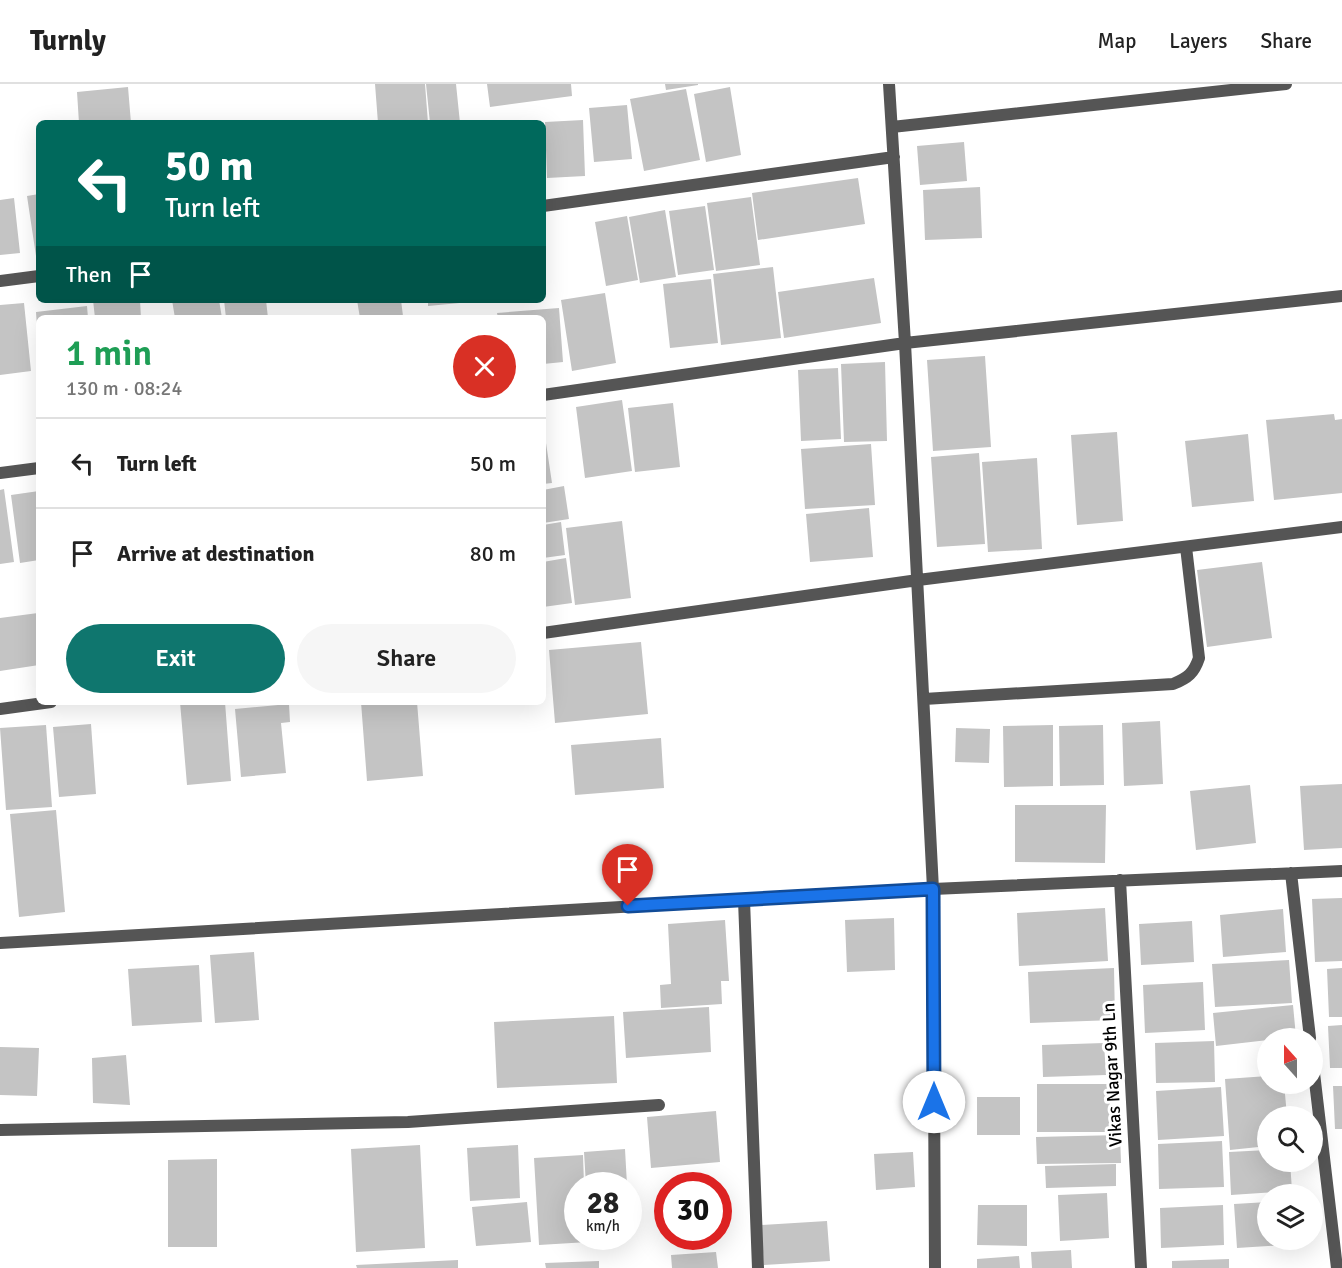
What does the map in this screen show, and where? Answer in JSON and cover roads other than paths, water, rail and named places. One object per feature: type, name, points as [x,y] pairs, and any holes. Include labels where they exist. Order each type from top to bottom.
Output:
[{"type":"street","points":[[889,84],[918,580],[933,889],[935,1268]]},
{"type":"street","points":[[892,127],[1286,84]]},
{"type":"street","points":[[546,206],[894,157]]},
{"type":"street","points":[[0,281],[36,276]]},
{"type":"street","points":[[546,395],[905,343],[1342,296]]},
{"type":"street","points":[[0,473],[36,468]]},
{"type":"street","points":[[546,633],[918,580],[1342,527]]},
{"type":"street","points":[[924,699],[1173,684],[1186,679],[1195,670],[1198,658],[1186,546]]},
{"type":"street","points":[[0,709],[36,704]]},
{"type":"street","points":[[0,943],[933,889],[1342,871]]},
{"type":"street","points":[[1291,873],[1309,1028]]},
{"type":"street","name":"Vikas Nagar 9th Ln","points":[[1120,880],[1141,1268]]},
{"type":"street","points":[[744,900],[758,1268]]},
{"type":"street","points":[[1316,1094],[1337,1268]]},
{"type":"street","points":[[0,1130],[408,1122],[659,1105]]}]
